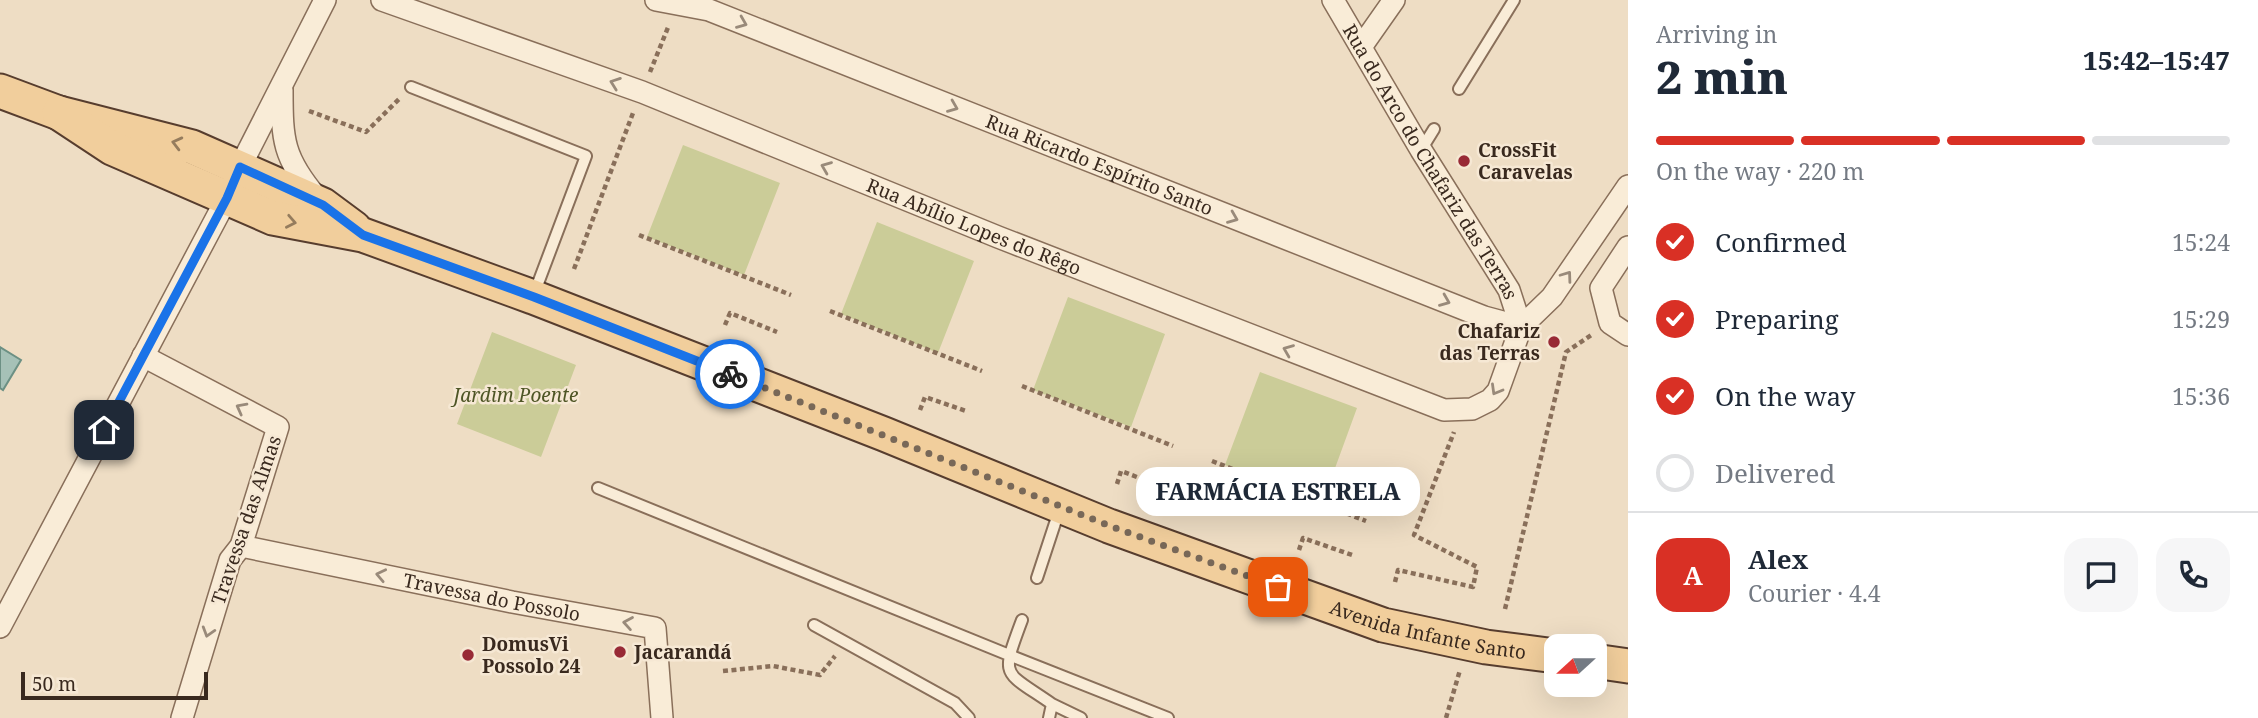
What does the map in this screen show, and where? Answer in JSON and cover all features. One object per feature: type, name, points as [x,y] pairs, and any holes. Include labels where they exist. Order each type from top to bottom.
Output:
[{"type":"main road","name":"Avenida Infante Santo","points":[[0,91],[59,113],[192,146],[323,205],[363,235]]},
{"type":"main road","name":"Avenida Infante Santo","points":[[59,113],[111,148],[273,218],[363,235],[534,297],[1125,531],[1383,625],[1544,654]]},
{"type":"main road","points":[[1607,663],[1628,666]]},
{"type":"street","points":[[0,626],[227,198],[240,167],[325,0]]},
{"type":"street","name":"Rua Abílio Lopes do Rêgo","points":[[382,0],[649,95],[986,232],[1418,401],[1444,410],[1461,411]]},
{"type":"street","name":"Rua do Arco do Chafariz das Terras","points":[[1333,0],[1509,290],[1521,327]]},
{"type":"street","points":[[1361,47],[1394,0]]},
{"type":"street","name":"Rua Ricardo Espírito Santo","points":[[670,1],[709,10],[1484,317],[1521,327]]},
{"type":"street","points":[[281,86],[282,133],[289,157],[323,205]]},
{"type":"street","points":[[1461,411],[1482,405],[1498,391],[1521,327],[1552,297],[1628,186]]},
{"type":"street","points":[[1619,329],[1601,288],[1628,247]]},
{"type":"street","name":"Travessa das Almas","points":[[143,356],[278,427],[241,547],[230,560],[183,718]]},
{"type":"street","name":"Travessa do Possolo","points":[[241,547],[512,603],[655,628],[662,718]]},
{"type":"lane","points":[[1459,89],[1514,0]]},
{"type":"lane","points":[[411,87],[586,156],[534,297]]},
{"type":"lane","points":[[1421,149],[1434,129]]},
{"type":"lane","points":[[598,488],[1168,718]]},
{"type":"lane","points":[[1037,578],[1060,506]]},
{"type":"lane","points":[[1022,620],[1009,655],[1009,672],[1015,680],[1052,704],[1081,718]]},
{"type":"lane","points":[[814,625],[955,703],[969,718]]},
{"type":"lane","points":[[1049,718],[1052,704]]},
{"type":"path","points":[[649,76],[668,27]]},
{"type":"path","points":[[309,111],[366,132],[411,87]]},
{"type":"path","points":[[574,269],[635,110],[641,113]]},
{"type":"path","points":[[639,235],[791,295]]},
{"type":"path","points":[[830,311],[982,370]]},
{"type":"path","points":[[725,326],[730,313],[777,332]]},
{"type":"path","points":[[1505,609],[1566,352],[1619,329]]},
{"type":"path","points":[[1021,386],[1173,446]]},
{"type":"path","points":[[920,410],[925,397],[966,411]]},
{"type":"path","points":[[1395,582],[1398,570],[1473,587],[1477,567],[1414,536],[1461,411]]},
{"type":"path","points":[[1212,461],[1366,521]]},
{"type":"path","points":[[1116,484],[1121,471],[1158,485]]},
{"type":"path","points":[[1299,550],[1303,538],[1352,555]]},
{"type":"path","points":[[723,671],[773,666],[820,675],[846,642]]},
{"type":"path","points":[[1446,718],[1468,642]]},
{"type":"green space","points":[[683,145],[780,183],[744,275],[647,237]]},
{"type":"green space","points":[[877,222],[974,261],[938,353],[841,314]]},
{"type":"green space","points":[[1068,297],[1165,334],[1131,427],[1033,390]]},
{"type":"green space","name":"Jardim Poente","points":[[492,332],[576,365],[541,457],[457,424]]},
{"type":"green space","points":[[1260,372],[1357,408],[1323,501],[1225,465]]},
{"type":"shaded area","points":[[0,347],[21,360],[3,390],[0,388]]},
{"type":"way so far","points":[[730,374],[1110,526],[1278,587]]},
{"type":"place","name":"CrossFit Caravelas","points":[[1464,161]]},
{"type":"place","name":"Chafariz das Terras","points":[[1554,342]]},
{"type":"place","name":"FARMÁCIA ESTRELA","points":[[1278,587]]},
{"type":"place","name":"Jacarandá","points":[[620,652]]},
{"type":"place","name":"DomusVi Possolo 24","points":[[468,655]]},
{"type":"route","points":[[104,430],[227,198],[240,167],[323,205],[363,235],[534,297],[730,374]]}]
